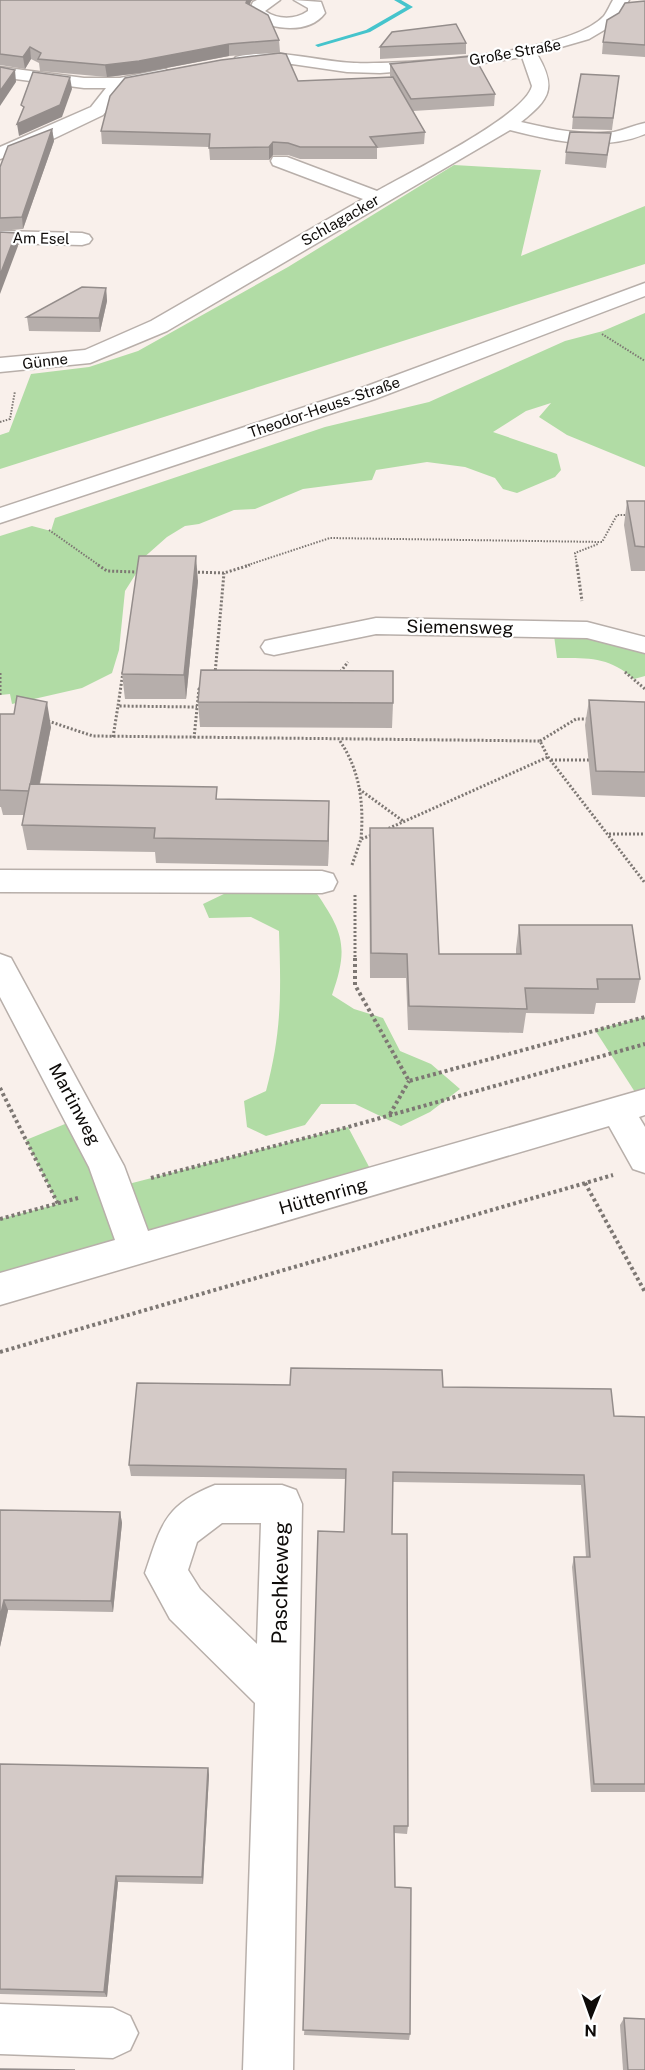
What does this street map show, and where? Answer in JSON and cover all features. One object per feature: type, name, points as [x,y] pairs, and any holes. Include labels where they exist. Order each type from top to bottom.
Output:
[{"type":"street","points":[[272,0],[259,6],[256,13],[267,20],[287,22],[306,20],[317,13],[315,6],[302,0]]},
{"type":"street","name":"Große Straße","points":[[221,63],[285,58],[328,65],[381,68],[436,64],[527,52],[567,43],[587,34],[612,16],[621,0]]},
{"type":"street","points":[[285,58],[287,22]]},
{"type":"street","name":"Schlagacker","points":[[90,356],[159,326],[507,124],[540,93],[543,81],[527,52]]},
{"type":"street","points":[[0,72],[84,83],[120,83],[177,72]]},
{"type":"street","points":[[0,153],[25,145],[97,111],[120,83]]},
{"type":"street","points":[[507,124],[531,130],[601,138],[618,137],[645,128]]},
{"type":"street","points":[[280,161],[378,198]]},
{"type":"street","name":"Am Esel","points":[[0,237],[82,239]]},
{"type":"street","name":"Theodor-Heuss-Straße","points":[[0,516],[367,394],[645,289]]},
{"type":"street","name":"Günne","points":[[10,365],[90,356]]},
{"type":"street","name":"Siemensweg","points":[[274,646],[376,626],[587,630],[645,645]]},
{"type":"street","points":[[0,881],[321,882]]},
{"type":"street","name":"Martinweg","points":[[0,966],[106,1166],[136,1250]]},
{"type":"street","points":[[631,1106],[645,1159]]},
{"type":"street","name":"Hüttenring","points":[[0,1288],[631,1106]]},
{"type":"street","points":[[268,2070],[277,1694]]},
{"type":"street","points":[[0,2029],[113,2033]]},
{"type":"path","points":[[600,333],[645,361]]},
{"type":"path","points":[[0,422],[10,419],[10,365]]},
{"type":"path","points":[[587,630],[575,553],[602,542],[616,515],[636,515]]},
{"type":"path","points":[[44,525],[107,571],[148,572]]},
{"type":"path","points":[[192,572],[224,573],[330,538],[602,542]]},
{"type":"path","points":[[135,583],[137,572]]},
{"type":"path","points":[[113,737],[124,661]]},
{"type":"path","points":[[0,673],[0,697]]},
{"type":"path","points":[[194,738],[199,688],[207,684]]},
{"type":"path","points":[[118,706],[197,707]]},
{"type":"path","points":[[39,718],[93,736],[340,741],[540,741],[576,719],[599,719]]},
{"type":"path","points":[[340,741],[351,756],[364,812],[362,839],[355,864],[355,875]]},
{"type":"path","points":[[540,741],[550,758],[645,883]]},
{"type":"path","points":[[362,839],[550,758],[589,760]]},
{"type":"path","points":[[359,789],[404,821]]},
{"type":"path","points":[[609,834],[645,834]]},
{"type":"path","points":[[321,882],[355,864]]},
{"type":"path","points":[[355,886],[355,985],[409,1081]]},
{"type":"path","points":[[390,1114],[409,1081],[645,1017]]},
{"type":"path","points":[[0,1219],[645,1044]]},
{"type":"path","points":[[0,1088],[58,1204]]},
{"type":"path","points":[[0,1352],[615,1174]]},
{"type":"path","points":[[585,1183],[645,1292]]},
{"type":"green space","points":[[454,165],[541,170],[521,256],[645,206],[645,264],[0,469],[0,435],[9,432],[31,374],[89,367],[138,351],[288,267]]},
{"type":"green space","points":[[645,313],[645,467],[567,435],[539,417],[551,403],[526,411],[493,432],[557,454],[561,470],[555,477],[517,493],[503,489],[495,478],[465,467],[427,462],[376,470],[372,480],[303,489],[255,509],[234,510],[199,524],[185,526],[167,537],[141,560],[137,572],[125,591],[119,650],[112,673],[82,688],[12,704],[10,694],[0,695],[0,536],[32,526],[51,531],[55,518],[325,427],[429,402],[565,341],[603,331]]},
{"type":"green space","points":[[553,628],[645,645],[645,676],[634,679],[616,666],[599,660],[557,658]]},
{"type":"green space","points":[[313,888],[331,915],[340,938],[341,963],[332,995],[354,1009],[383,1018],[400,1051],[431,1064],[460,1089],[430,1112],[401,1126],[355,1104],[321,1104],[305,1125],[266,1136],[247,1127],[244,1101],[266,1091],[275,1049],[280,993],[279,931],[251,917],[209,918],[203,904],[228,892]]},
{"type":"green space","points":[[645,1017],[645,1102],[642,1103],[595,1030]]},
{"type":"green space","points":[[82,1117],[113,1188],[348,1127],[376,1180],[0,1289],[0,1219],[58,1204],[26,1140]]},
{"type":"building","points":[[0,0],[247,0],[246,3],[268,15],[279,40],[229,44],[105,65],[38,59],[41,53],[30,47],[23,57],[0,54]]},
{"type":"building","points":[[645,1],[645,45],[603,42],[607,20],[619,13],[625,3]]},
{"type":"building","points":[[456,24],[466,43],[380,47],[392,32]]},
{"type":"building","points":[[286,54],[298,81],[393,77],[425,132],[370,137],[377,147],[300,147],[273,142],[269,147],[209,148],[210,134],[101,131],[110,96],[125,78],[221,60]]},
{"type":"building","points":[[474,56],[495,94],[411,99],[390,64]]},
{"type":"building","points":[[0,67],[15,70],[0,91]]},
{"type":"building","points":[[33,72],[70,77],[60,105],[17,124],[24,107],[21,105]]},
{"type":"building","points":[[581,74],[619,76],[613,118],[573,117]]},
{"type":"building","points":[[52,129],[22,217],[0,218],[0,167],[8,146]]},
{"type":"building","points":[[570,132],[611,133],[607,155],[566,152]]},
{"type":"building","points":[[0,232],[16,233],[0,275]]},
{"type":"building","points":[[82,287],[106,288],[99,318],[27,317]]},
{"type":"building","points":[[627,501],[645,501],[645,547],[635,546]]},
{"type":"building","points":[[139,556],[196,556],[184,675],[122,674]]},
{"type":"building","points":[[201,670],[393,671],[393,703],[198,702]]},
{"type":"building","points":[[17,696],[47,702],[29,791],[0,790],[0,714],[14,714]]},
{"type":"building","points":[[589,700],[645,702],[645,772],[596,771]]},
{"type":"building","points":[[30,784],[217,787],[216,799],[329,801],[328,841],[154,838],[155,828],[22,825]]},
{"type":"building","points":[[370,828],[433,828],[439,954],[521,954],[519,925],[632,925],[640,979],[597,979],[598,989],[525,988],[527,1009],[409,1006],[407,954],[371,953]]},
{"type":"building","points":[[291,1368],[442,1370],[443,1387],[611,1389],[614,1416],[645,1417],[645,1784],[594,1784],[574,1557],[590,1557],[584,1475],[393,1472],[392,1534],[407,1534],[408,1826],[394,1826],[395,1887],[411,1888],[410,2034],[303,2030],[318,1531],[344,1532],[346,1469],[129,1465],[137,1383],[290,1385]]},
{"type":"building","points":[[0,1510],[120,1512],[111,1601],[4,1600],[0,1618]]},
{"type":"building","points":[[0,1764],[208,1768],[202,1877],[116,1876],[104,1992],[0,1989]]},
{"type":"building","points":[[624,2018],[645,2019],[645,2070],[628,2070]]},
{"type":"building","points":[[0,2069],[75,2070],[0,2070]]},
{"type":"waterway","points":[[318,45],[368,31],[410,7],[397,0]]}]
